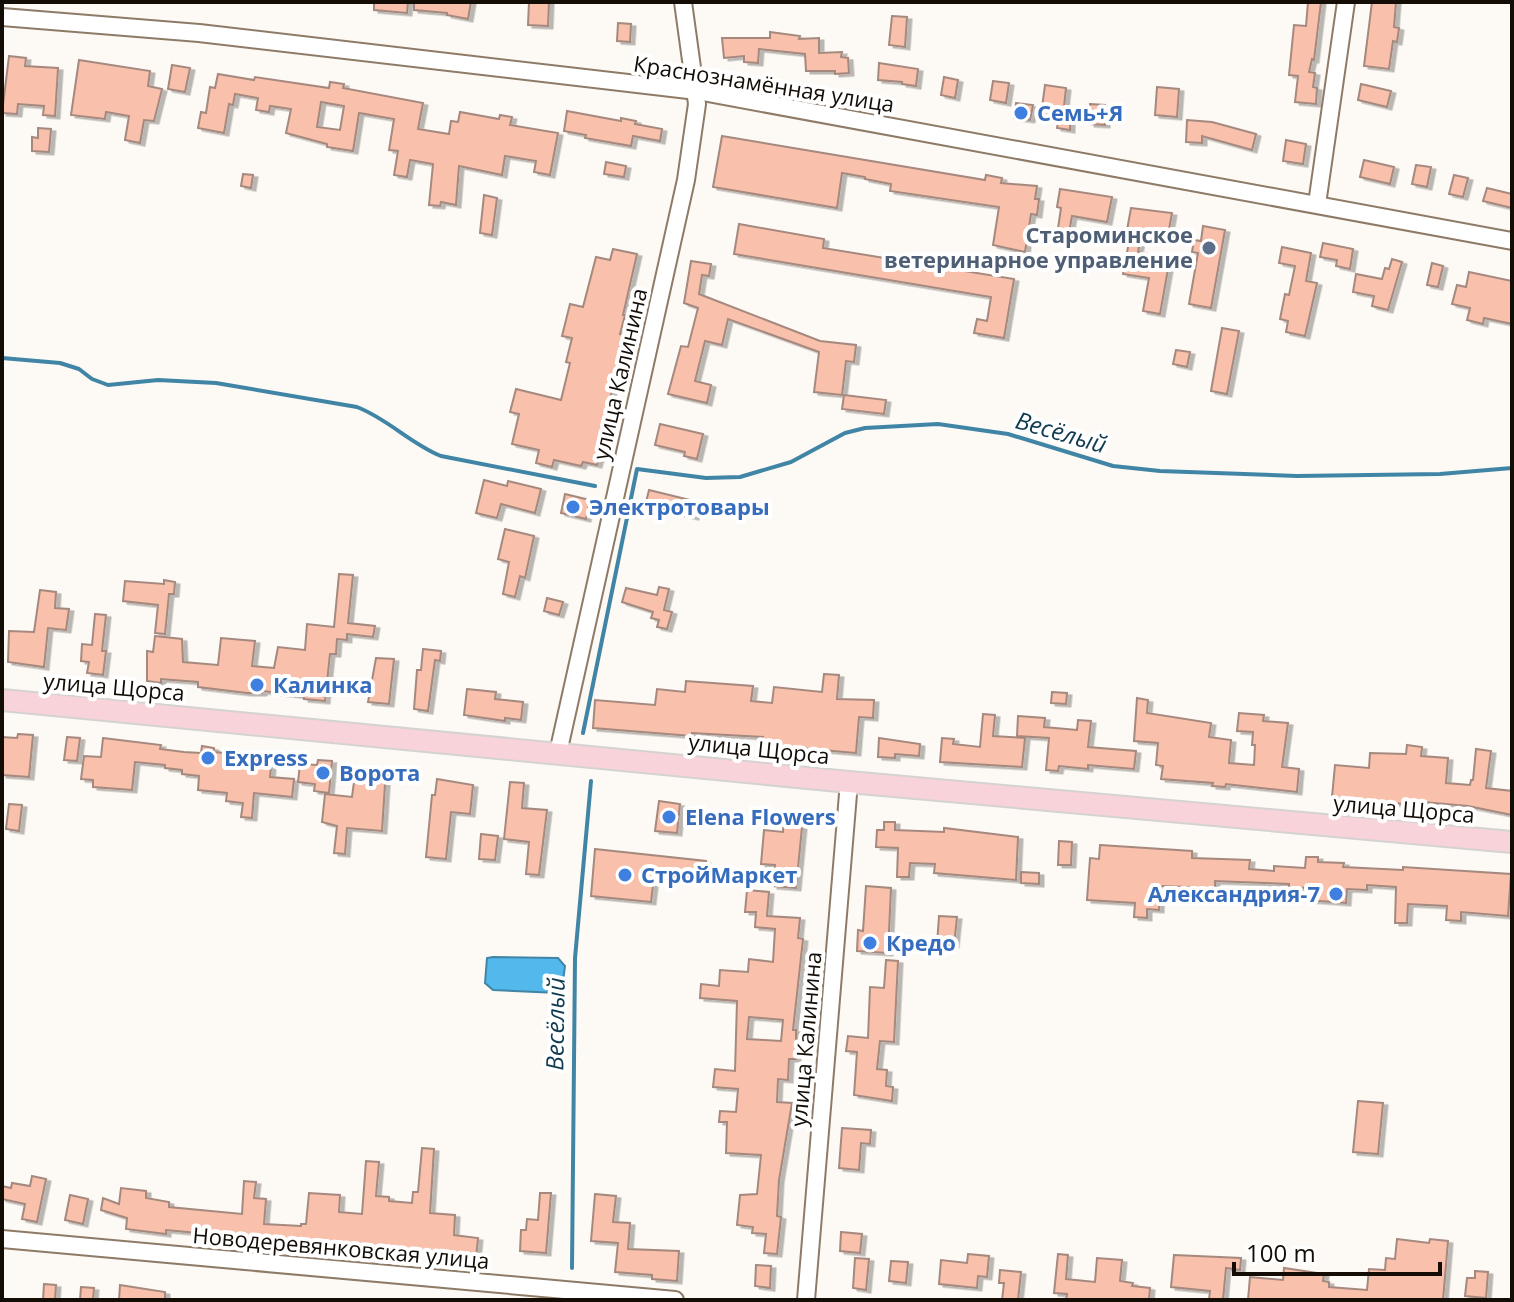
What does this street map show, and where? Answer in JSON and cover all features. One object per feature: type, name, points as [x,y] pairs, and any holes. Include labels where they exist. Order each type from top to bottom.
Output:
[{"type":"main road","name":"улица Щорса","points":[[2,700],[1512,842]]},
{"type":"street","name":"улица Калинина","points":[[558,753],[686,180],[696,121],[697,91],[683,2]]},
{"type":"street","points":[[1317,204],[1346,2]]},
{"type":"street","name":"Краснознамённая улица","points":[[2,17],[199,33],[697,91],[1512,241]]},
{"type":"street","name":"улица Калинина","points":[[806,1300],[849,782]]},
{"type":"street","name":"Новодеревянковская улица","points":[[2,1239],[675,1300]]},
{"type":"water","points":[[487,958],[558,958],[565,966],[562,989],[558,993],[493,990],[485,983]]},
{"type":"building","points":[[374,2],[408,2],[407,13],[374,10]]},
{"type":"building","points":[[414,2],[471,2],[468,19],[447,13],[414,10]]},
{"type":"building","points":[[529,2],[549,2],[548,26],[528,25]]},
{"type":"building","points":[[1308,2],[1321,2],[1314,60],[1309,72],[1315,73],[1313,87],[1317,88],[1316,104],[1295,102],[1298,76],[1289,75],[1294,25],[1306,26]]},
{"type":"building","points":[[1372,2],[1396,2],[1394,27],[1399,28],[1397,42],[1393,41],[1389,69],[1364,66]]},
{"type":"building","points":[[892,16],[907,17],[905,47],[889,45]]},
{"type":"building","points":[[618,23],[631,24],[630,42],[617,41]]},
{"type":"building","points":[[770,32],[800,36],[799,39],[819,38],[819,53],[842,52],[841,57],[848,58],[849,73],[806,71],[805,54],[759,49],[758,63],[744,62],[744,56],[724,58],[722,38],[770,38]]},
{"type":"building","points":[[9,56],[26,58],[25,66],[58,68],[55,116],[43,115],[44,106],[18,104],[17,114],[2,113]]},
{"type":"building","points":[[79,60],[150,71],[148,86],[162,89],[154,121],[144,120],[140,143],[125,140],[129,116],[106,112],[105,119],[71,115]]},
{"type":"building","points":[[879,63],[918,69],[916,86],[878,80]]},
{"type":"building","points":[[172,65],[190,68],[185,92],[168,89]]},
{"type":"building","points":[[218,74],[329,88],[330,82],[344,84],[343,88],[423,103],[418,129],[449,134],[451,121],[458,122],[460,112],[499,119],[500,115],[512,117],[510,125],[558,133],[550,175],[534,172],[536,161],[505,156],[502,175],[459,166],[456,205],[441,202],[440,206],[429,205],[433,164],[410,160],[407,177],[394,175],[398,151],[389,150],[394,119],[359,113],[353,151],[327,147],[327,144],[286,133],[291,109],[270,106],[269,112],[256,110],[258,98],[235,94],[233,105],[229,104],[224,133],[198,128],[201,112],[206,113],[210,87],[215,88]],"holes":[[[321,102],[344,106],[340,130],[317,127]]]},
{"type":"building","points":[[944,77],[958,80],[955,98],[941,95]]},
{"type":"building","points":[[993,81],[1009,83],[1006,103],[990,100]]},
{"type":"building","points":[[1361,84],[1391,91],[1387,107],[1358,100]]},
{"type":"building","points":[[1045,85],[1066,88],[1064,107],[1087,120],[1070,118],[1070,130],[1057,128],[1059,117],[1041,115]]},
{"type":"building","points":[[1157,87],[1179,89],[1177,117],[1155,115]]},
{"type":"building","points":[[1016,103],[1033,105],[1030,120],[1014,118]]},
{"type":"building","points":[[1090,104],[1105,105],[1105,125],[1090,124]]},
{"type":"building","points":[[567,111],[621,121],[621,118],[662,129],[660,141],[633,136],[631,146],[585,138],[586,135],[564,131]]},
{"type":"building","points":[[1187,120],[1212,122],[1256,134],[1252,150],[1202,136],[1202,143],[1186,142]]},
{"type":"building","points":[[38,128],[51,129],[49,152],[32,151],[32,137],[38,138]]},
{"type":"building","points":[[722,136],[985,180],[986,175],[1002,178],[1001,183],[1037,186],[1037,215],[1031,214],[1025,252],[993,245],[999,207],[890,191],[891,184],[865,177],[842,173],[837,208],[713,187]]},
{"type":"building","points":[[1286,140],[1306,144],[1303,164],[1283,161]]},
{"type":"building","points":[[1364,160],[1394,167],[1390,184],[1360,177]]},
{"type":"building","points":[[606,162],[626,166],[624,177],[604,174]]},
{"type":"building","points":[[1416,165],[1431,167],[1427,187],[1412,184]]},
{"type":"building","points":[[243,174],[253,175],[251,188],[241,186]]},
{"type":"building","points":[[1454,175],[1468,178],[1463,197],[1449,194]]},
{"type":"building","points":[[1487,188],[1512,194],[1512,208],[1483,201]]},
{"type":"building","points":[[1060,189],[1112,197],[1107,222],[1072,216],[1067,244],[1056,242],[1061,208],[1057,207]]},
{"type":"building","points":[[484,195],[497,198],[492,235],[480,233]]},
{"type":"building","points":[[1131,208],[1172,213],[1168,235],[1142,230],[1138,252],[1170,258],[1160,314],[1143,311],[1149,278],[1123,274],[1131,231],[1127,230]]},
{"type":"building","points":[[739,224],[824,239],[823,248],[1014,279],[1004,338],[974,333],[977,319],[987,321],[991,297],[734,254]]},
{"type":"building","points":[[1203,226],[1225,230],[1211,308],[1189,304],[1198,253],[1192,252],[1194,240],[1201,241]]},
{"type":"building","points":[[1323,243],[1353,249],[1350,269],[1336,266],[1337,260],[1320,257]]},
{"type":"building","points":[[1282,247],[1311,253],[1306,281],[1317,283],[1305,336],[1286,332],[1288,321],[1280,319],[1295,266],[1279,263]]},
{"type":"building","points":[[613,249],[637,254],[620,334],[623,335],[617,363],[623,364],[621,375],[616,374],[606,416],[611,417],[597,465],[583,462],[581,466],[554,460],[552,467],[536,463],[539,450],[512,444],[519,414],[510,412],[516,389],[561,400],[570,363],[566,362],[572,338],[562,336],[570,304],[583,307],[596,257],[610,260]]},
{"type":"building","points":[[1392,259],[1402,262],[1388,310],[1372,306],[1374,296],[1353,292],[1356,274],[1382,279]]},
{"type":"building","points":[[691,261],[711,264],[709,276],[702,275],[699,294],[820,341],[856,345],[854,362],[846,361],[842,395],[814,392],[819,352],[728,319],[722,345],[705,341],[695,381],[711,385],[707,403],[668,394],[681,346],[688,347],[698,308],[684,303]]},
{"type":"building","points":[[1432,263],[1443,266],[1438,287],[1427,285]]},
{"type":"building","points":[[1469,272],[1512,281],[1512,324],[1484,318],[1483,324],[1467,320],[1470,308],[1452,304],[1457,285],[1466,287]]},
{"type":"building","points":[[1222,328],[1239,331],[1227,394],[1211,391]]},
{"type":"building","points":[[1176,350],[1190,352],[1187,367],[1173,364]]},
{"type":"building","points":[[844,395],[886,400],[884,414],[842,409]]},
{"type":"building","points":[[660,424],[703,434],[697,459],[684,456],[685,452],[655,445]]},
{"type":"building","points":[[484,480],[507,486],[508,481],[541,489],[535,513],[501,504],[497,518],[476,513]]},
{"type":"building","points":[[649,490],[698,502],[694,517],[657,508],[658,505],[646,502]]},
{"type":"building","points":[[565,494],[590,500],[586,519],[561,513]]},
{"type":"building","points":[[505,529],[534,536],[525,578],[520,576],[515,597],[503,594],[509,562],[498,559]]},
{"type":"building","points":[[339,574],[353,575],[348,623],[375,626],[373,637],[347,634],[347,640],[337,639],[336,654],[330,654],[325,701],[263,691],[247,693],[198,687],[198,682],[147,681],[147,651],[153,652],[155,636],[182,639],[183,662],[218,665],[221,638],[255,641],[252,666],[274,668],[278,647],[305,650],[307,624],[334,627]]},
{"type":"building","points":[[164,580],[175,582],[174,594],[169,594],[165,634],[155,633],[158,605],[123,601],[125,581],[164,584]]},
{"type":"building","points":[[659,587],[669,589],[664,610],[672,612],[667,629],[657,627],[659,620],[651,618],[653,612],[622,602],[626,588],[657,595]]},
{"type":"building","points":[[40,590],[56,592],[55,608],[69,609],[66,630],[48,628],[44,667],[8,662],[9,631],[34,632]]},
{"type":"building","points":[[547,598],[563,602],[559,615],[544,611]]},
{"type":"building","points":[[95,614],[106,615],[103,675],[87,673],[89,662],[81,661],[82,644],[92,645]]},
{"type":"building","points":[[423,649],[441,651],[440,661],[435,660],[428,711],[414,709],[417,670],[421,670]]},
{"type":"building","points":[[376,658],[394,659],[389,704],[368,702]]},
{"type":"building","points":[[824,674],[839,675],[837,699],[874,700],[873,718],[859,717],[856,753],[763,745],[763,737],[692,733],[692,736],[593,728],[595,700],[655,705],[657,689],[685,692],[686,681],[753,686],[751,701],[772,703],[774,687],[822,692]]},
{"type":"building","points":[[467,689],[496,692],[495,699],[523,702],[521,720],[464,715]]},
{"type":"building","points":[[1052,692],[1067,693],[1066,704],[1051,703]]},
{"type":"building","points":[[1137,698],[1148,700],[1147,713],[1211,723],[1209,737],[1231,740],[1229,763],[1254,765],[1253,732],[1237,731],[1239,713],[1264,715],[1263,721],[1288,723],[1282,767],[1299,769],[1297,792],[1161,779],[1163,766],[1156,765],[1158,743],[1134,741]]},
{"type":"building","points":[[983,714],[995,715],[993,736],[1025,738],[1022,767],[940,762],[942,738],[954,739],[953,744],[980,747]]},
{"type":"building","points":[[1018,716],[1045,718],[1044,727],[1077,730],[1078,720],[1091,721],[1088,747],[1136,751],[1134,769],[1088,765],[1088,769],[1059,766],[1058,771],[1046,770],[1049,738],[1017,736]]},
{"type":"building","points":[[18,734],[33,735],[29,777],[2,775],[2,737],[17,738]]},
{"type":"building","points":[[67,737],[80,738],[77,761],[64,760]]},
{"type":"building","points":[[103,738],[161,745],[160,749],[184,752],[201,753],[202,746],[214,748],[214,752],[272,757],[270,777],[294,779],[292,797],[254,793],[252,818],[241,817],[243,803],[226,801],[227,793],[198,790],[199,776],[182,774],[182,770],[165,768],[165,765],[135,762],[132,790],[93,787],[93,780],[81,779],[84,756],[101,757]]},
{"type":"building","points":[[879,738],[920,744],[919,756],[895,754],[895,758],[878,757]]},
{"type":"building","points":[[1407,745],[1422,747],[1421,756],[1448,758],[1446,783],[1470,785],[1476,749],[1491,751],[1486,788],[1512,791],[1512,815],[1468,806],[1332,797],[1335,765],[1369,768],[1370,753],[1406,754]]},
{"type":"building","points":[[318,760],[332,761],[329,793],[314,791],[315,784],[298,782],[300,764],[317,765]]},
{"type":"building","points":[[368,767],[386,769],[382,831],[347,828],[345,854],[334,853],[337,826],[322,822],[325,794],[352,797],[354,782],[366,784]]},
{"type":"building","points":[[437,779],[473,785],[470,814],[451,812],[446,859],[426,857],[432,795],[435,795]]},
{"type":"building","points":[[510,782],[524,783],[522,808],[547,810],[539,875],[526,874],[529,842],[504,839]]},
{"type":"building","points":[[659,801],[680,804],[677,833],[655,831]]},
{"type":"building","points":[[9,804],[22,805],[19,831],[6,829]]},
{"type":"building","points":[[784,815],[803,817],[796,888],[773,886],[775,865],[761,864],[764,830],[783,832]]},
{"type":"building","points":[[884,822],[895,822],[895,830],[944,832],[944,828],[1018,837],[1016,880],[934,873],[935,864],[910,863],[909,877],[897,877],[898,848],[876,847],[877,830],[884,830]]},
{"type":"building","points":[[481,834],[498,836],[495,860],[479,859]]},
{"type":"building","points":[[1059,841],[1072,842],[1071,865],[1058,865]]},
{"type":"building","points":[[1100,845],[1192,851],[1192,858],[1250,860],[1249,869],[1274,871],[1274,866],[1305,868],[1306,857],[1318,857],[1318,862],[1344,863],[1343,867],[1403,870],[1403,867],[1511,874],[1508,916],[1461,912],[1461,921],[1446,920],[1447,906],[1408,904],[1407,923],[1395,923],[1396,887],[1367,885],[1367,890],[1347,889],[1346,903],[1307,900],[1307,888],[1289,887],[1289,884],[1215,881],[1215,888],[1160,886],[1159,910],[1147,909],[1147,918],[1134,917],[1135,903],[1087,900],[1090,858],[1099,859]]},
{"type":"building","points":[[595,849],[706,861],[704,882],[654,877],[651,902],[591,896]]},
{"type":"building","points":[[1021,872],[1039,873],[1039,884],[1021,883]]},
{"type":"building","points":[[866,886],[891,888],[888,953],[857,951],[858,930],[863,931]]},
{"type":"building","points":[[747,890],[769,892],[767,916],[800,918],[798,938],[803,939],[793,1030],[796,1030],[796,1059],[789,1059],[788,1080],[778,1079],[777,1102],[792,1103],[779,1180],[777,1216],[781,1217],[777,1254],[764,1253],[766,1234],[752,1233],[753,1227],[737,1225],[740,1195],[757,1194],[761,1155],[726,1153],[727,1122],[719,1122],[720,1111],[736,1112],[738,1089],[713,1087],[715,1069],[735,1071],[737,1001],[700,998],[701,984],[719,986],[720,970],[748,972],[749,959],[773,962],[775,929],[755,927],[756,912],[745,912]],"holes":[[[749,1017],[783,1020],[781,1041],[747,1039]]]},
{"type":"building","points":[[939,916],[957,917],[954,945],[937,944]]},
{"type":"building","points":[[886,960],[898,961],[894,1042],[880,1041],[877,1069],[887,1070],[886,1086],[893,1087],[892,1101],[854,1095],[857,1052],[846,1051],[848,1036],[868,1038],[870,987],[884,988]]},
{"type":"building","points":[[1358,1101],[1383,1103],[1378,1154],[1353,1152]]},
{"type":"building","points":[[842,1128],[871,1130],[870,1144],[861,1143],[859,1170],[839,1168]]},
{"type":"building","points":[[422,1148],[434,1149],[430,1213],[455,1215],[454,1235],[478,1238],[476,1258],[452,1256],[452,1260],[437,1259],[437,1252],[407,1249],[406,1259],[350,1256],[351,1251],[266,1245],[198,1233],[166,1230],[166,1234],[126,1229],[127,1218],[101,1210],[103,1198],[119,1204],[121,1188],[146,1191],[146,1198],[169,1202],[169,1207],[242,1214],[244,1181],[256,1182],[254,1198],[266,1199],[264,1224],[301,1226],[306,1224],[309,1193],[340,1195],[339,1212],[362,1214],[366,1161],[379,1162],[376,1196],[389,1197],[389,1201],[412,1203],[413,1192],[418,1192]]},
{"type":"building","points":[[32,1176],[46,1179],[37,1222],[22,1219],[25,1204],[2,1199],[2,1186],[11,1188],[12,1183],[30,1186]]},
{"type":"building","points":[[540,1193],[551,1193],[546,1253],[520,1251],[521,1230],[526,1230],[527,1219],[538,1220]]},
{"type":"building","points":[[595,1194],[616,1196],[613,1222],[630,1223],[628,1249],[679,1251],[677,1281],[615,1272],[618,1243],[591,1241]]},
{"type":"building","points":[[70,1195],[88,1199],[83,1224],[65,1220]]},
{"type":"building","points":[[841,1232],[862,1234],[860,1253],[840,1251]]},
{"type":"building","points":[[1397,1239],[1429,1243],[1430,1239],[1448,1241],[1443,1300],[1248,1300],[1250,1277],[1283,1280],[1284,1268],[1324,1274],[1323,1281],[1329,1282],[1329,1287],[1367,1290],[1369,1269],[1385,1270],[1386,1258],[1395,1259]]},
{"type":"building","points":[[968,1254],[989,1256],[987,1277],[978,1276],[977,1288],[939,1284],[941,1260],[967,1263]]},
{"type":"building","points":[[1058,1254],[1068,1255],[1066,1279],[1095,1282],[1097,1258],[1122,1260],[1120,1281],[1150,1288],[1149,1300],[1066,1300],[1067,1294],[1054,1293]]},
{"type":"building","points":[[1174,1255],[1241,1258],[1240,1270],[1226,1268],[1223,1300],[1209,1300],[1210,1291],[1171,1287]]},
{"type":"building","points":[[855,1258],[869,1259],[866,1290],[853,1288]]},
{"type":"building","points":[[891,1261],[908,1262],[906,1283],[889,1281]]},
{"type":"building","points":[[756,1265],[771,1266],[770,1288],[755,1286]]},
{"type":"building","points":[[1000,1270],[1021,1272],[1018,1300],[1002,1300],[1004,1283],[999,1283]]},
{"type":"building","points":[[1475,1271],[1488,1272],[1486,1298],[1465,1296],[1467,1278],[1475,1278]]},
{"type":"building","points":[[44,1284],[56,1285],[55,1300],[43,1300]]},
{"type":"building","points":[[120,1285],[165,1292],[165,1300],[119,1300]]},
{"type":"building","points":[[81,1287],[94,1288],[93,1300],[80,1300]]},
{"type":"waterway","points":[[2,358],[60,363],[79,369],[92,379],[108,385],[158,380],[216,383],[357,407],[441,456],[595,486]]},
{"type":"waterway","name":"Весёлый","points":[[583,733],[637,469],[706,478],[740,477],[791,462],[845,433],[865,428],[938,424],[1008,434],[1113,466],[1160,471],[1297,476],[1440,474],[1512,468]]},
{"type":"waterway","name":"Весёлый","points":[[572,1268],[575,958],[591,781]]},
{"type":"place","name":"Семь+Я","points":[[1021,113]]},
{"type":"place","name":"Староминское ветеринарное управление","points":[[1209,248]]},
{"type":"place","name":"Электротовары","points":[[573,507]]},
{"type":"place","name":"Калинка","points":[[257,685]]},
{"type":"place","name":"Express","points":[[208,758]]},
{"type":"place","name":"Ворота","points":[[323,773]]},
{"type":"place","name":"Elena Flowers","points":[[669,817]]},
{"type":"place","name":"СтройМаркет","points":[[625,875]]},
{"type":"place","name":"Александрия-7","points":[[1336,894]]},
{"type":"place","name":"Кредо","points":[[870,943]]}]
